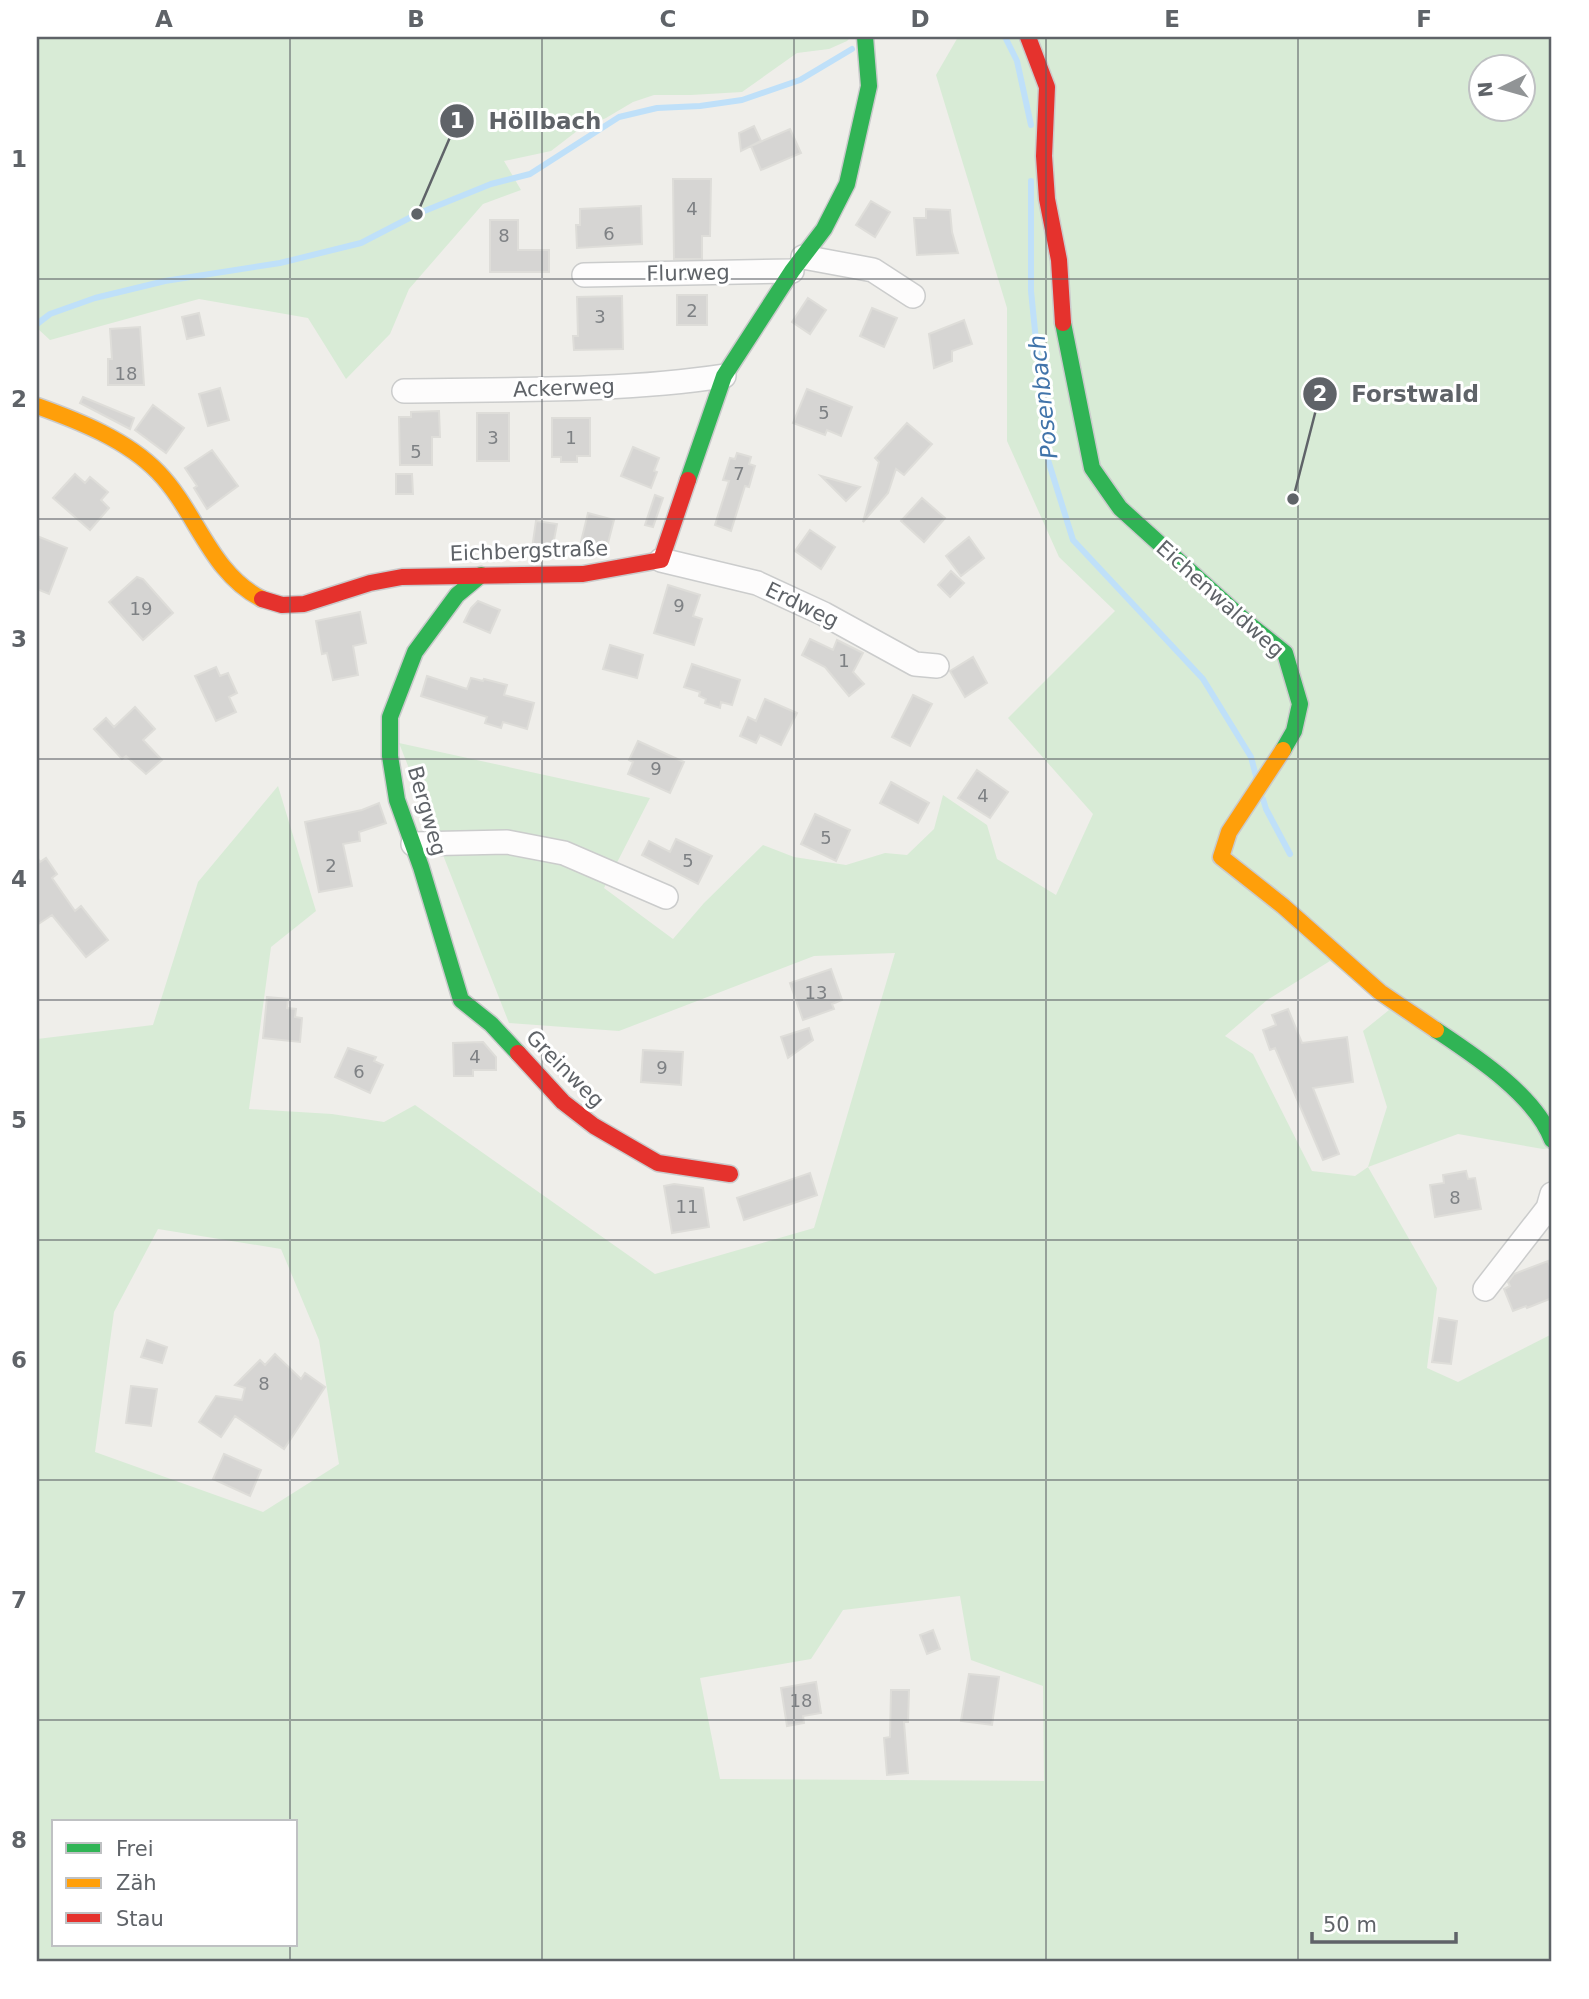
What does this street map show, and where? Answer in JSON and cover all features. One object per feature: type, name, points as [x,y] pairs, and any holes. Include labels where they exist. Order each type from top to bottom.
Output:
[{"type":"street","points":[[661,560],[724,376],[824,229],[847,184],[869,86],[865,37]]},
{"type":"street","name":"Eichenwaldweg","points":[[1028,37],[1047,87],[1044,156],[1047,199],[1059,260],[1064,333],[1092,468],[1120,508],[1245,621],[1285,653],[1300,704],[1294,731],[1229,832],[1220,857],[1283,906],[1380,992],[1494,1069],[1546,1124],[1552,1140]]},
{"type":"street","name":"Flurweg","points":[[584,275],[798,264],[873,270],[913,296]]},
{"type":"street","name":"Ackerweg","points":[[404,391],[662,385],[724,376]]},
{"type":"street","name":"Eichbergstraße","points":[[37,405],[96,431],[158,472],[174,492],[202,539],[231,576],[248,592],[263,601],[284,605],[299,604],[373,582],[401,577],[583,574],[661,560]]},
{"type":"street","name":"Erdweg","points":[[661,560],[757,583],[824,614],[915,664],[937,666]]},
{"type":"street","name":"Bergweg","points":[[461,1000],[396,789],[390,757],[390,717],[415,652],[457,595],[481,575]]},
{"type":"street","points":[[413,844],[507,842],[564,853],[666,897]]},
{"type":"street","name":"Greinweg","points":[[461,1000],[491,1024],[563,1102],[594,1126],[658,1163],[730,1174]]},
{"type":"street","points":[[1485,1289],[1548,1208],[1552,1194]]},
{"type":"green space","points":[[37,37],[851,37],[829,49],[797,53],[742,92],[654,95],[633,102],[577,131],[551,151],[504,161],[521,190],[483,204],[409,289],[390,334],[346,379],[308,318],[199,299],[50,340],[37,328]]},
{"type":"green space","points":[[958,37],[1552,37],[1552,1148],[1543,1149],[1458,1134],[1368,1167],[1437,1288],[1427,1368],[1458,1382],[1552,1334],[1552,1962],[37,1962],[37,1039],[153,1025],[198,882],[278,786],[316,911],[271,947],[249,1109],[332,1114],[384,1122],[415,1105],[655,1274],[814,1228],[895,953],[814,956],[619,1031],[509,1023],[399,743],[650,798],[604,888],[673,939],[704,903],[763,845],[794,857],[846,865],[885,853],[907,855],[934,829],[943,795],[987,825],[997,859],[1056,895],[1093,814],[1008,718],[1115,611],[1059,557],[1007,441],[1007,308],[936,75]],"holes":[[[1330,961],[1389,1010],[1363,1031],[1387,1107],[1368,1167],[1355,1176],[1312,1171],[1253,1054],[1225,1036],[1267,1000]],[[158,1229],[281,1249],[319,1340],[339,1464],[263,1512],[95,1452],[114,1312]],[[960,1596],[971,1660],[1043,1686],[1044,1781],[720,1779],[700,1678],[811,1659],[843,1610]]]},
{"type":"building","points":[[754,126],[761,141],[741,151],[739,133]]},
{"type":"building","points":[[790,129],[801,153],[761,170],[751,146]]},
{"type":"building","points":[[673,179],[711,179],[710,236],[702,236],[702,259],[674,259]]},
{"type":"building","points":[[871,201],[890,212],[875,237],[856,225]]},
{"type":"building","points":[[641,206],[642,244],[577,248],[576,225],[580,225],[580,209]]},
{"type":"building","points":[[926,209],[950,210],[958,253],[917,255],[914,218],[926,218]]},
{"type":"building","points":[[490,220],[518,220],[518,250],[549,250],[549,272],[490,272]]},
{"type":"building","points":[[677,295],[707,295],[707,325],[677,325]]},
{"type":"building","points":[[622,296],[623,349],[574,350],[573,336],[578,336],[577,297]]},
{"type":"building","points":[[808,298],[826,310],[810,334],[792,322]]},
{"type":"building","points":[[872,308],[897,318],[884,347],[860,336]]},
{"type":"building","points":[[199,313],[204,335],[187,339],[182,317]]},
{"type":"building","points":[[964,320],[972,344],[952,351],[952,361],[934,368],[929,334]]},
{"type":"building","points":[[140,327],[144,385],[108,385],[108,359],[112,359],[110,329]]},
{"type":"building","points":[[220,388],[229,420],[208,426],[199,394]]},
{"type":"building","points":[[807,389],[852,407],[841,436],[827,430],[825,435],[793,423]]},
{"type":"building","points":[[83,397],[134,418],[130,429],[80,403]]},
{"type":"building","points":[[153,405],[184,428],[166,453],[135,430]]},
{"type":"building","points":[[439,411],[440,437],[432,437],[432,465],[400,465],[399,417],[411,417],[411,412]]},
{"type":"building","points":[[477,413],[509,413],[509,461],[477,461]]},
{"type":"building","points":[[552,418],[590,418],[590,456],[577,456],[577,462],[561,462],[561,457],[552,457]]},
{"type":"building","points":[[907,423],[932,444],[904,475],[896,469],[888,493],[863,522],[879,462],[875,458]]},
{"type":"building","points":[[633,447],[659,458],[651,488],[621,476]]},
{"type":"building","points":[[212,450],[238,486],[207,509],[185,468]]},
{"type":"building","points":[[737,453],[751,457],[749,464],[755,466],[749,487],[745,486],[731,531],[715,525],[729,481],[723,480],[730,458],[735,459]]},
{"type":"building","points":[[75,474],[85,483],[90,477],[108,492],[101,500],[109,508],[90,530],[53,498]]},
{"type":"building","points":[[396,474],[412,474],[413,494],[396,494]]},
{"type":"building","points":[[821,476],[860,487],[846,501]]},
{"type":"building","points":[[655,495],[663,498],[653,527],[645,525]]},
{"type":"building","points":[[922,498],[945,518],[924,542],[901,521]]},
{"type":"building","points":[[588,513],[614,520],[608,543],[603,542],[600,552],[583,555],[578,554]]},
{"type":"building","points":[[536,521],[557,524],[551,556],[531,556]]},
{"type":"building","points":[[810,530],[835,547],[821,569],[795,551]]},
{"type":"building","points":[[37,536],[67,548],[49,594],[37,589]]},
{"type":"building","points":[[969,537],[984,558],[961,576],[946,556]]},
{"type":"building","points":[[951,571],[964,583],[950,597],[938,585]]},
{"type":"building","points":[[137,577],[143,579],[173,613],[143,640],[109,602]]},
{"type":"building","points":[[668,585],[700,595],[693,616],[702,619],[694,645],[654,633]]},
{"type":"building","points":[[478,601],[500,610],[490,633],[464,622]]},
{"type":"building","points":[[360,612],[366,643],[353,646],[358,675],[333,680],[327,653],[322,654],[316,621]]},
{"type":"building","points":[[810,639],[833,650],[837,640],[863,653],[853,672],[864,684],[849,696],[825,667],[802,655]]},
{"type":"building","points":[[610,645],[643,655],[637,678],[603,669]]},
{"type":"building","points":[[973,657],[987,683],[965,697],[950,671]]},
{"type":"building","points":[[692,664],[740,680],[732,705],[721,702],[720,708],[705,703],[706,699],[699,696],[700,692],[684,687]]},
{"type":"building","points":[[216,667],[220,676],[228,673],[237,693],[229,697],[236,712],[216,721],[195,676]]},
{"type":"building","points":[[427,676],[467,689],[471,678],[507,685],[504,695],[534,703],[527,729],[503,722],[501,728],[485,723],[487,717],[421,696]]},
{"type":"building","points":[[913,695],[932,704],[910,746],[892,737]]},
{"type":"building","points":[[765,699],[797,713],[781,745],[760,735],[756,743],[740,736],[748,717],[756,721]]},
{"type":"building","points":[[135,707],[155,729],[143,740],[162,760],[146,774],[126,756],[122,759],[94,729],[106,718],[114,727]]},
{"type":"building","points":[[638,741],[684,762],[670,793],[628,774],[633,762],[629,760]]},
{"type":"building","points":[[977,770],[1008,792],[990,818],[958,798]]},
{"type":"building","points":[[891,782],[929,803],[918,823],[880,803]]},
{"type":"building","points":[[379,803],[386,823],[359,832],[360,841],[343,844],[352,886],[319,892],[305,822],[362,810]]},
{"type":"building","points":[[815,814],[850,830],[836,861],[801,844]]},
{"type":"building","points":[[676,839],[712,856],[698,884],[642,855],[649,841],[670,852]]},
{"type":"building","points":[[37,857],[40,862],[46,858],[57,874],[52,878],[75,911],[81,906],[108,940],[86,957],[52,915],[37,925]]},
{"type":"building","points":[[831,969],[842,1000],[832,1004],[834,1009],[803,1020],[790,983]]},
{"type":"building","points":[[267,997],[288,999],[287,1008],[296,1009],[295,1017],[302,1018],[300,1042],[263,1038]]},
{"type":"building","points":[[1288,1009],[1302,1043],[1347,1037],[1353,1082],[1313,1088],[1339,1154],[1323,1160],[1275,1048],[1270,1050],[1263,1030],[1276,1025],[1272,1015]]},
{"type":"building","points":[[809,1028],[813,1040],[788,1058],[781,1037]]},
{"type":"building","points":[[483,1042],[496,1057],[496,1070],[473,1070],[473,1076],[454,1076],[453,1043]]},
{"type":"building","points":[[348,1048],[376,1057],[374,1061],[383,1065],[370,1093],[335,1077]]},
{"type":"building","points":[[643,1050],[683,1052],[681,1085],[641,1082]]},
{"type":"building","points":[[1466,1171],[1468,1179],[1475,1178],[1481,1209],[1435,1217],[1430,1185],[1444,1183],[1443,1175]]},
{"type":"building","points":[[810,1173],[817,1195],[744,1220],[737,1198]]},
{"type":"building","points":[[674,1184],[703,1188],[709,1227],[672,1233],[664,1186]]},
{"type":"building","points":[[1548,1261],[1552,1272],[1552,1298],[1513,1311],[1504,1289],[1510,1286],[1508,1282],[1514,1274]]},
{"type":"building","points":[[1439,1318],[1457,1321],[1451,1364],[1432,1362]]},
{"type":"building","points":[[147,1340],[167,1347],[162,1363],[141,1357]]},
{"type":"building","points":[[275,1354],[301,1379],[305,1373],[325,1387],[284,1449],[235,1416],[221,1437],[199,1422],[216,1396],[242,1400],[245,1388],[235,1385],[260,1360],[265,1365]]},
{"type":"building","points":[[131,1386],[157,1389],[151,1426],[126,1423]]},
{"type":"building","points":[[224,1454],[261,1470],[250,1496],[213,1479]]},
{"type":"building","points":[[933,1630],[940,1649],[927,1654],[920,1635]]},
{"type":"building","points":[[969,1674],[999,1677],[992,1725],[961,1721]]},
{"type":"building","points":[[816,1682],[821,1713],[803,1716],[804,1723],[787,1726],[781,1688]]},
{"type":"building","points":[[891,1690],[909,1690],[908,1722],[904,1722],[908,1773],[887,1775],[884,1738],[890,1737]]},
{"type":"waterway","name":"Posenbach","points":[[1005,37],[1017,61],[1031,125]]},
{"type":"waterway","points":[[37,324],[50,314],[95,298],[165,281],[280,263],[361,243],[417,214],[491,184],[530,174],[619,117],[657,108],[742,100],[800,80],[852,49]]},
{"type":"waterway","name":"Posenbach","points":[[1031,181],[1031,291],[1048,460],[1073,540],[1203,679],[1251,757],[1256,776]]},
{"type":"waterway","name":"Posenbach","points":[[1263,799],[1290,854]]},
{"type":"traffic: fast","points":[[688,480],[724,376],[792,271],[824,229],[847,184],[869,86],[865,37]]},
{"type":"traffic: fast","points":[[1063,323],[1092,468],[1120,508],[1245,621],[1285,653],[1300,704],[1294,731],[1283,750]]},
{"type":"traffic: fast","points":[[481,575],[457,595],[415,652],[390,717],[390,756],[397,800],[421,867],[461,1000],[491,1024],[518,1053]]},
{"type":"traffic: fast","points":[[1436,1030],[1485,1064],[1518,1092],[1544,1123],[1552,1140]]},
{"type":"traffic: slow","points":[[37,406],[102,433],[146,461],[172,488],[229,574],[244,588],[262,599]]},
{"type":"traffic: slow","points":[[1283,750],[1229,832],[1221,857],[1283,906],[1380,992],[1436,1030]]},
{"type":"traffic: jam","points":[[1028,37],[1047,87],[1044,156],[1047,199],[1059,260],[1063,323]]},
{"type":"traffic: jam","points":[[262,599],[282,605],[304,604],[370,583],[402,577],[583,574],[661,560],[688,480]]},
{"type":"traffic: jam","points":[[518,1053],[563,1102],[594,1126],[658,1163],[730,1174]]},
{"type":"place","name":"Höllbach","points":[[417,214]]},
{"type":"place","name":"Forstwald","points":[[1293,499]]}]
